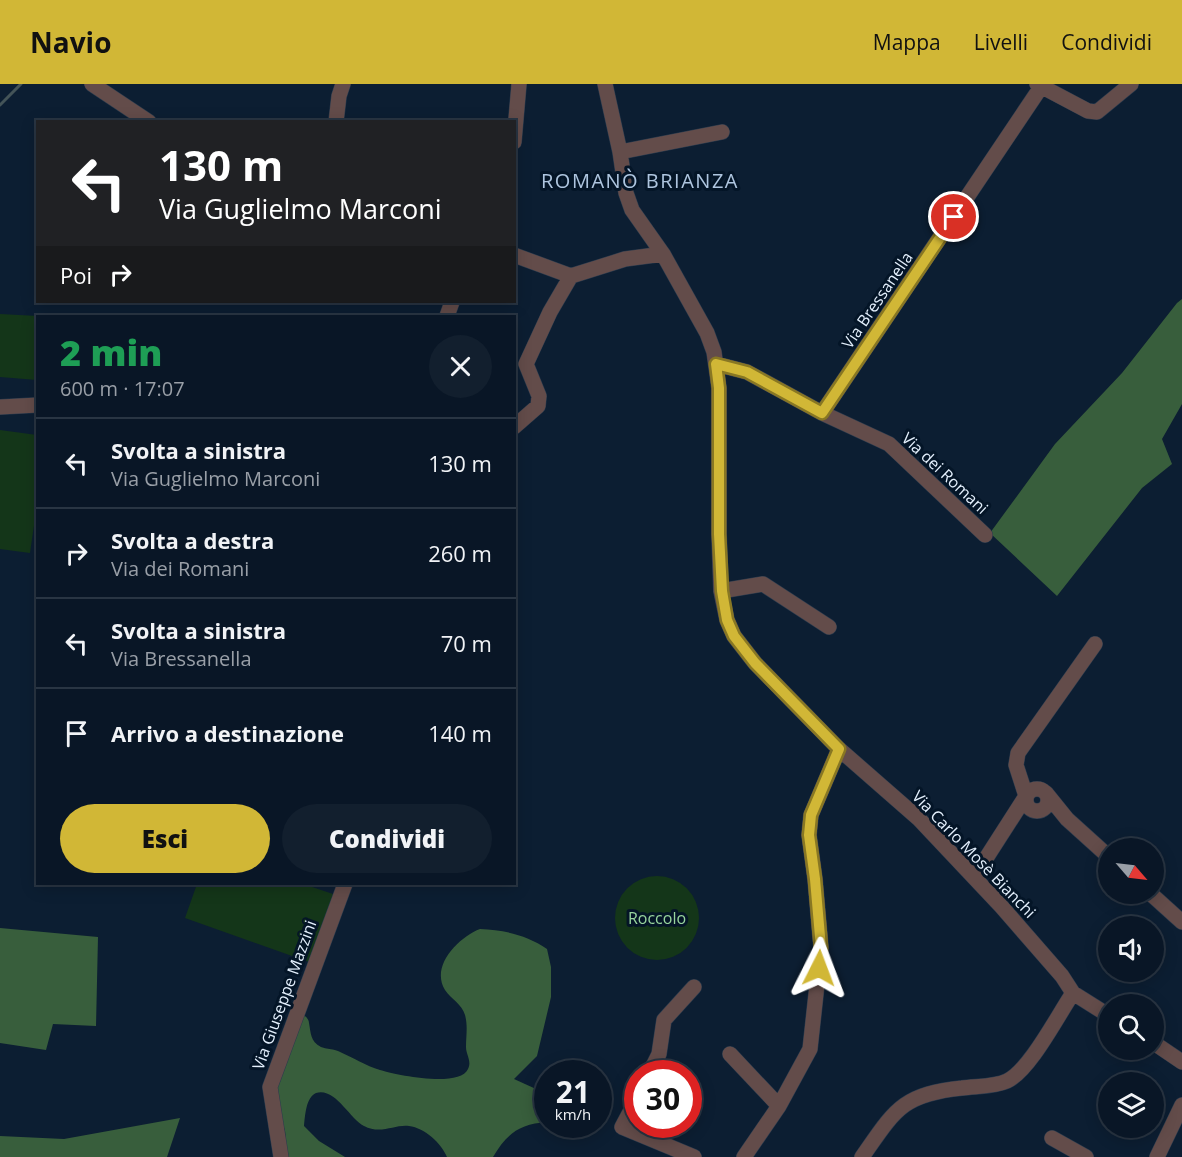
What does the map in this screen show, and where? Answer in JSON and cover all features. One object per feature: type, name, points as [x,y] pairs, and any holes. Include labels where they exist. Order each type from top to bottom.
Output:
[{"type":"street","points":[[92,84],[146,120]]},
{"type":"street","points":[[336,120],[343,84]]},
{"type":"street","points":[[516,120],[519,84]]},
{"type":"street","name":"Via Carlo Mosè Bianchi","points":[[605,84],[620,152],[626,194],[632,210],[663,254],[707,333],[716,364],[719,388],[719,534],[722,591],[727,620],[734,636],[755,663],[839,749],[919,819],[1062,976],[1073,993]]},
{"type":"street","points":[[1039,85],[1088,111],[1097,112],[1131,84]]},
{"type":"street","name":"Via Bressanella","points":[[822,413],[1039,85]]},
{"type":"street","points":[[620,152],[722,132]]},
{"type":"street","points":[[516,256],[571,276],[625,259],[663,254]]},
{"type":"street","points":[[516,426],[538,406],[539,396],[526,364],[571,276]]},
{"type":"street","name":"Via dei Romani","points":[[716,364],[747,372],[822,413],[889,444],[985,535]]},
{"type":"street","points":[[0,407],[36,405]]},
{"type":"street","points":[[722,591],[763,584],[829,627]]},
{"type":"street","points":[[1095,644],[1018,753],[1016,765],[1037,793],[1098,847]]},
{"type":"street","points":[[744,1157],[780,1106],[810,1049],[821,948],[809,835],[811,815],[839,749]]},
{"type":"street","points":[[1037,793],[1028,806],[1033,811],[1067,819]]},
{"type":"street","points":[[974,877],[1008,824],[1037,793]]},
{"type":"street","points":[[1008,824],[1033,811]]},
{"type":"street","name":"Via Giuseppe Mazzini","points":[[280,1157],[270,1087],[345,885]]},
{"type":"street","points":[[1162,904],[1182,922]]},
{"type":"street","points":[[656,1060],[664,1020],[694,987]]},
{"type":"street","points":[[862,1157],[890,1119],[911,1099],[939,1090],[1008,1081],[1023,1067],[1046,1037],[1073,993],[1098,1009]]},
{"type":"street","points":[[1164,1050],[1182,1062]]},
{"type":"street","points":[[730,1054],[780,1106]]},
{"type":"street","points":[[1157,1157],[1182,1105]]},
{"type":"street","points":[[648,1138],[694,1157]]},
{"type":"street","points":[[1052,1138],[1086,1157]]},
{"type":"green space","points":[[1182,299],[1182,404],[1162,439],[1172,464],[1142,488],[1057,596],[990,533],[1055,444],[1122,373]]},
{"type":"green space","points":[[0,314],[36,316],[36,380],[0,377]]},
{"type":"green space","points":[[0,430],[36,435],[36,512],[30,553],[0,549]]},
{"type":"green space","name":"Roccolo","points":[[657,876],[673,879],[687,888],[696,902],[699,918],[696,934],[687,948],[673,957],[657,960],[641,957],[627,948],[618,934],[615,918],[618,902],[627,888],[641,879]]},
{"type":"green space","points":[[197,885],[306,885],[336,895],[309,962],[185,918]]},
{"type":"green space","points":[[0,928],[98,937],[96,1026],[53,1024],[46,1050],[0,1043]]},
{"type":"green space","points":[[480,929],[515,934],[547,949],[551,967],[551,997],[537,1056],[514,1079],[534,1088],[534,1124],[515,1131],[493,1157],[447,1157],[437,1142],[421,1130],[409,1126],[370,1129],[358,1122],[336,1099],[323,1092],[316,1093],[310,1098],[304,1126],[319,1141],[345,1157],[287,1157],[285,1131],[273,1094],[302,1013],[308,1020],[317,1045],[338,1051],[375,1068],[399,1075],[427,1079],[453,1078],[463,1075],[468,1069],[467,1027],[464,1011],[445,990],[441,981],[441,971],[444,962],[456,945]]},
{"type":"green space","points":[[180,1118],[167,1157],[0,1157],[0,1136],[64,1139]]},
{"type":"waterway","points":[[0,105],[21,84]]},
{"type":"district","name":"ROMANÒ BRIANZA","points":[[640,180]]},
{"type":"route","points":[[819,968],[821,948],[809,835],[811,815],[839,749],[755,663],[734,636],[727,620],[723,605],[719,534],[719,388],[716,364],[747,372],[822,413],[954,217]]}]
